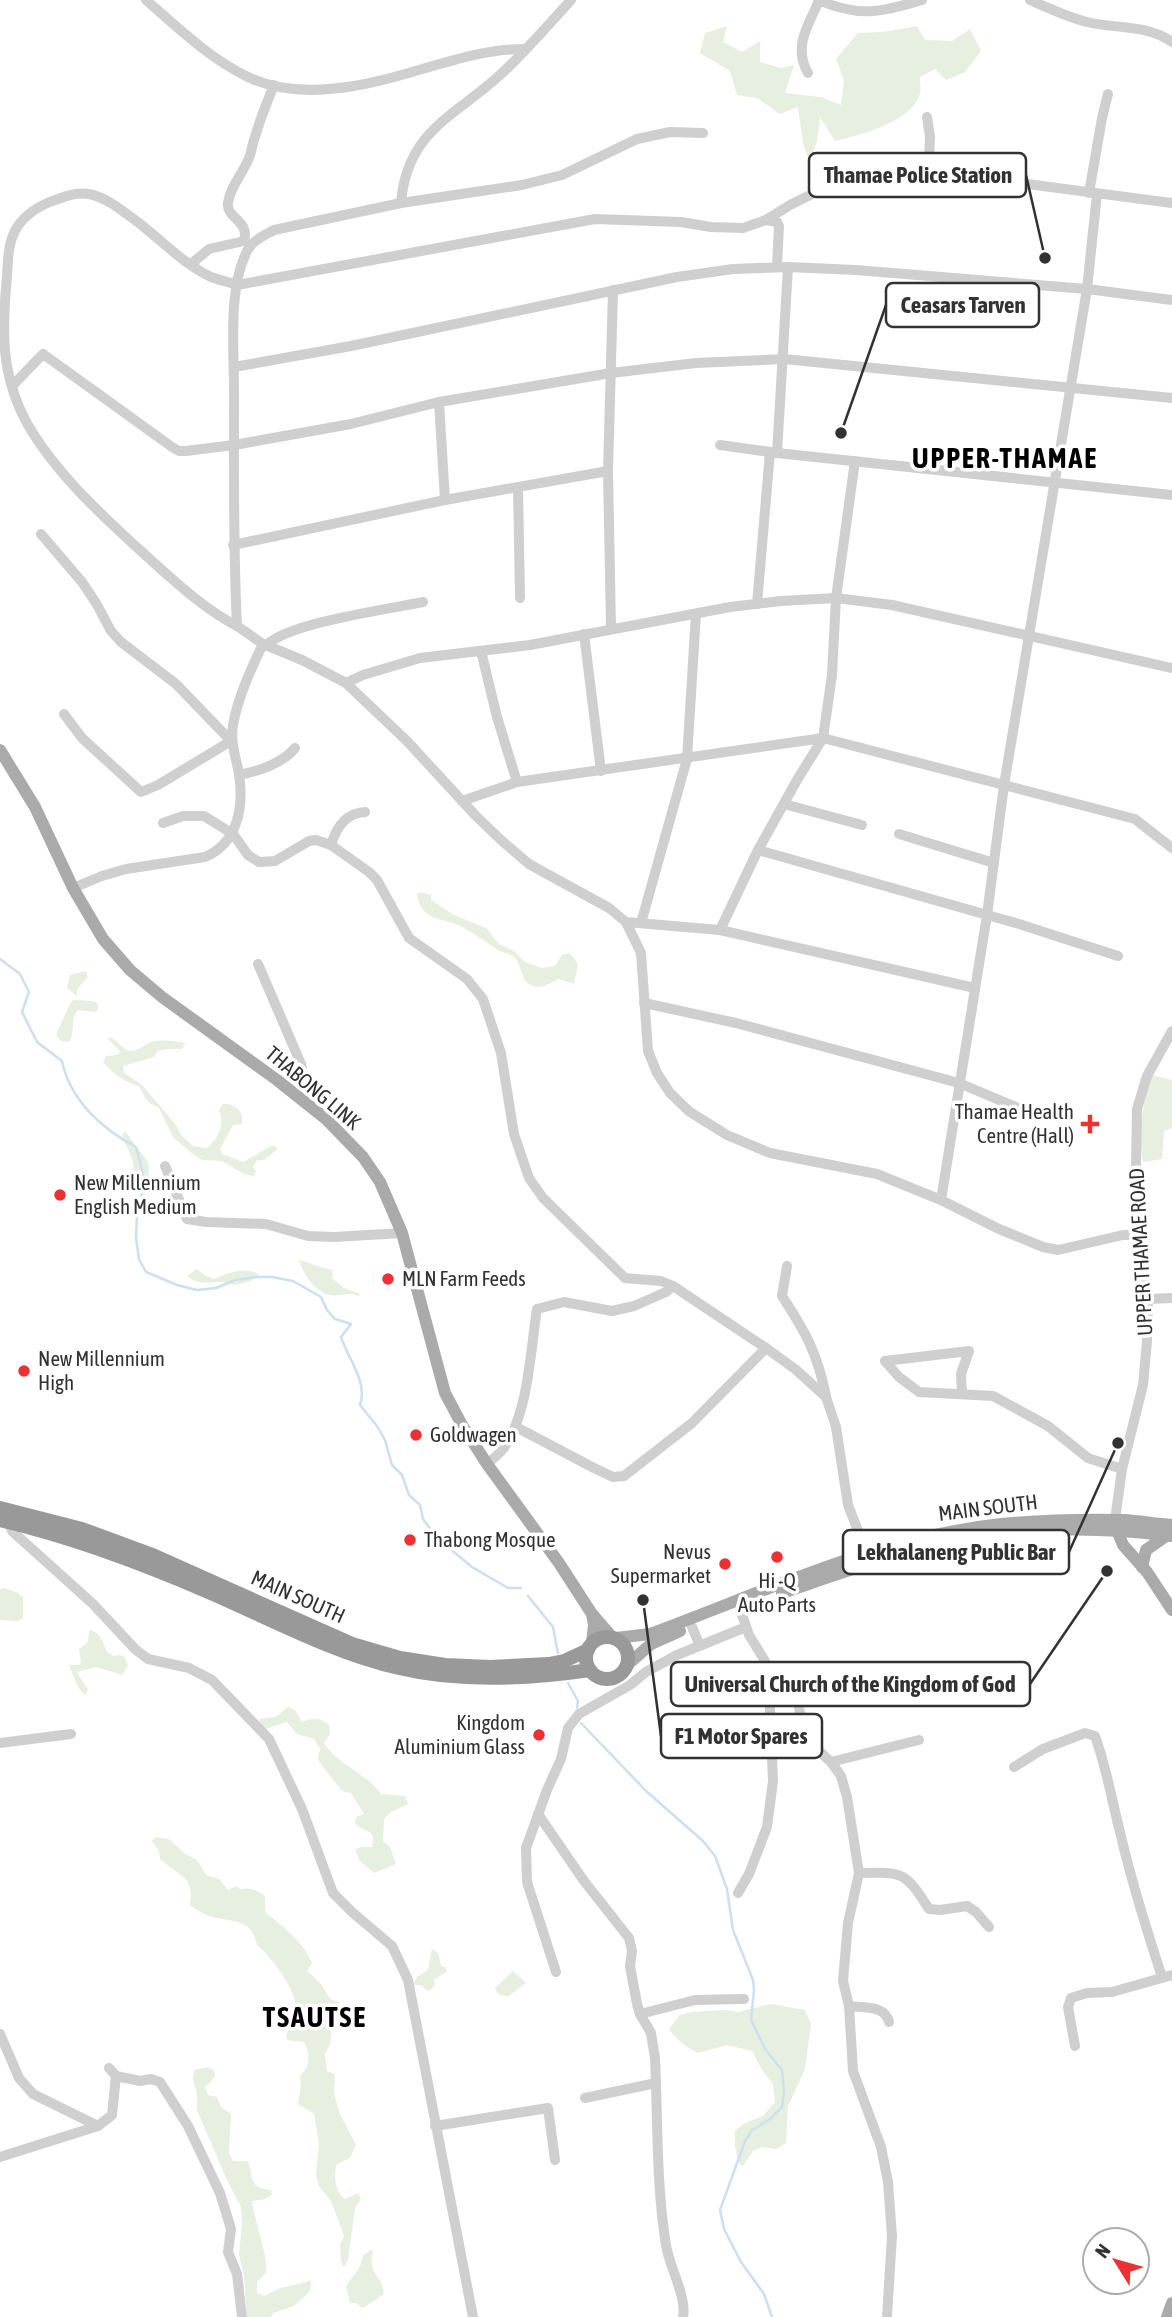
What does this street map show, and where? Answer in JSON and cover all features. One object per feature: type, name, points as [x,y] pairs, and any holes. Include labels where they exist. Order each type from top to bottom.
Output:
[{"type":"highway","name":"MAIN SOUTH","points":[[4,1515],[82,1529],[150,1554],[352,1644],[400,1658],[445,1665],[490,1667],[549,1664],[564,1661],[601,1637],[614,1638]]},
{"type":"highway","name":"MAIN SOUTH","points":[[4,1515],[149,1566],[347,1652],[398,1668],[447,1677],[490,1679],[590,1670],[600,1677],[612,1678],[626,1667]]},
{"type":"highway","points":[[614,1638],[625,1647],[628,1654],[626,1667]]},
{"type":"highway","points":[[589,1646],[586,1660],[590,1670]]},
{"type":"main road","name":"THABONG LINK","points":[[0,750],[34,807],[73,888],[103,939],[130,970],[326,1119],[363,1157],[380,1182],[402,1233],[445,1393],[487,1464],[559,1563],[592,1614],[614,1638]]},
{"type":"main road","name":"MAIN SOUTH","points":[[614,1638],[650,1634],[869,1558],[1000,1534],[1115,1526],[1170,1532]]},
{"type":"main road","points":[[1115,1526],[1123,1545],[1172,1610]]},
{"type":"main road","points":[[1142,1567],[1146,1550],[1170,1532]]},
{"type":"main road","name":"MAIN SOUTH","points":[[626,1667],[651,1644],[869,1558]]},
{"type":"main road","points":[[589,1646],[594,1625],[592,1614]]},
{"type":"main road","points":[[1167,2317],[1172,2303]]},
{"type":"street","points":[[145,0],[228,66],[250,79],[274,85],[315,89],[371,84],[500,49],[524,49]]},
{"type":"street","points":[[401,203],[407,168],[417,149],[447,115],[499,76],[571,0]]},
{"type":"street","points":[[808,73],[801,61],[802,40],[819,0],[858,13],[882,12],[922,0]]},
{"type":"street","points":[[1030,0],[1087,22],[1143,30],[1163,36],[1172,42]]},
{"type":"street","points":[[191,264],[209,249],[244,241],[246,234],[243,226],[230,212],[228,204],[251,153],[274,85]]},
{"type":"street","points":[[941,1200],[987,915],[1004,785],[1087,289],[1093,194],[1102,118],[1108,94]]},
{"type":"street","points":[[927,117],[930,137],[928,174]]},
{"type":"street","points":[[237,626],[233,545],[237,285],[246,251],[255,240],[274,230],[401,203],[522,185],[562,175],[636,139],[670,132],[703,133]]},
{"type":"street","points":[[1141,1235],[1058,1250],[1043,1247],[877,1174],[770,1153],[727,1135],[690,1112],[670,1093],[657,1073],[648,1051],[641,953],[626,922],[609,908],[529,864],[501,840],[406,740],[346,683],[265,644],[219,617],[175,581],[86,498],[53,462],[28,425],[12,386],[3,351],[3,319],[10,246],[16,229],[29,214],[46,203],[73,194],[88,194],[110,202],[191,264],[211,277],[237,285],[595,219],[670,221],[743,228],[766,220],[838,181],[880,173],[928,174],[1172,203]]},
{"type":"street","points":[[766,220],[777,222],[779,226],[777,268]]},
{"type":"street","points":[[0,236],[10,246]]},
{"type":"street","points":[[757,604],[784,359],[782,349],[788,267]]},
{"type":"street","points":[[234,367],[351,346],[677,277],[733,269],[788,267],[856,270],[1087,289],[1172,300]]},
{"type":"street","points":[[611,628],[607,471],[613,290]]},
{"type":"street","points":[[12,386],[43,354],[179,451],[234,445],[351,424],[439,402],[611,373],[696,363],[784,359],[1172,398]]},
{"type":"street","points":[[439,402],[445,500]]},
{"type":"street","points":[[720,445],[1172,495]]},
{"type":"street","points":[[720,930],[758,850],[823,738],[832,675],[836,598],[856,461]]},
{"type":"street","points":[[233,545],[445,500],[607,471]]},
{"type":"street","points":[[518,487],[520,598]]},
{"type":"street","points":[[41,534],[82,582],[111,631],[121,642],[176,684],[232,741]]},
{"type":"street","points":[[346,683],[420,658],[530,645],[611,628],[757,604],[836,598],[892,606],[1172,668]]},
{"type":"street","points":[[73,888],[126,869],[205,857],[217,852],[233,834],[241,798],[232,741],[233,725],[241,699],[265,644],[295,629],[423,602]]},
{"type":"street","points":[[641,923],[687,760],[696,614]]},
{"type":"street","points":[[584,634],[601,772]]},
{"type":"street","points":[[481,651],[517,782]]},
{"type":"street","points":[[64,714],[82,738],[141,792],[158,785],[232,741]]},
{"type":"street","points":[[462,801],[517,782],[687,760],[823,738],[1135,819],[1172,848]]},
{"type":"street","points":[[239,775],[265,768],[289,755],[295,748]]},
{"type":"street","points":[[784,804],[862,825]]},
{"type":"street","points":[[331,845],[338,828],[348,817],[354,812],[365,812]]},
{"type":"street","points":[[163,823],[183,816],[204,816],[233,834],[248,855],[259,862],[275,861],[309,841],[316,840],[331,845],[369,872],[377,880],[409,938],[467,979],[483,999],[501,1053],[514,1134],[529,1178],[543,1198],[625,1278],[661,1281],[673,1286],[766,1348],[805,1377],[826,1397]]},
{"type":"street","points":[[899,834],[994,863]]},
{"type":"street","points":[[758,850],[987,915],[1118,956]]},
{"type":"street","points":[[626,922],[720,930],[975,988]]},
{"type":"street","points":[[258,964],[303,1074],[339,1106],[326,1119]]},
{"type":"street","points":[[645,1003],[736,1023],[959,1083],[1032,1114],[1038,1114]]},
{"type":"street","name":"UPPER THAMAE ROAD","points":[[1115,1526],[1122,1469],[1143,1385],[1148,1299],[1136,1160],[1137,1109],[1147,1076],[1172,1031]]},
{"type":"street","points":[[165,1167],[187,1219],[266,1224],[301,1234],[321,1236],[402,1233]]},
{"type":"street","points":[[787,1266],[782,1296],[807,1335],[820,1365],[826,1397],[836,1427],[848,1505],[869,1558]]},
{"type":"street","points":[[487,1464],[503,1450],[516,1427],[524,1396],[537,1309],[564,1301],[612,1311],[649,1300],[673,1286]]},
{"type":"street","points":[[1148,1299],[1172,1298]]},
{"type":"street","points":[[516,1427],[594,1468],[614,1477],[624,1476],[692,1423],[766,1348]]},
{"type":"street","points":[[962,1393],[961,1374],[969,1351],[885,1361],[899,1377],[919,1392],[993,1396],[1048,1426],[1088,1458],[1122,1469]]},
{"type":"street","points":[[4,1515],[12,1531],[93,1604],[135,1649],[149,1659],[189,1668],[212,1681],[269,1739],[302,1810],[333,1893],[392,1946],[408,1980],[473,2317]]},
{"type":"street","points":[[738,1893],[749,1874],[767,1827],[773,1781],[768,1666],[749,1635],[740,1609]]},
{"type":"street","points":[[692,1627],[700,1646]]},
{"type":"street","points":[[556,1972],[527,1882],[526,1848],[561,1759],[568,1728],[579,1714],[630,1685],[646,1672],[746,1627]]},
{"type":"street","points":[[768,1666],[782,1666],[802,1676],[870,1682]]},
{"type":"street","points":[[802,1676],[799,1707],[802,1726],[809,1742],[831,1762],[841,1776],[859,1873],[848,1923],[843,1981],[849,2006],[853,2071],[881,2147],[888,2182],[892,2236],[887,2317]]},
{"type":"street","points":[[1014,1768],[1043,1749],[1084,1733],[1095,1736],[1107,1770],[1121,1839],[1143,1921],[1167,1976],[1112,1992],[1087,1993],[1071,1998],[1068,2007],[1075,2046]]},
{"type":"street","points":[[0,1743],[71,1734]]},
{"type":"street","points":[[831,1762],[919,1740]]},
{"type":"street","points":[[538,1814],[584,1881],[629,1938],[632,1951],[630,1966],[640,2014],[651,2033],[655,2058],[662,2213],[671,2267],[685,2308],[683,2317]]},
{"type":"street","points":[[859,1873],[895,1872],[908,1878],[929,1909],[967,1906],[989,1927]]},
{"type":"street","points":[[640,2014],[695,2000],[744,1999]]},
{"type":"street","points":[[849,2006],[883,2010],[889,2022]]},
{"type":"street","points":[[0,2034],[19,2078],[33,2094],[98,2126]]},
{"type":"street","points":[[0,2157],[98,2126],[112,2115],[113,2072],[160,2082],[188,2126],[220,2193],[231,2229],[228,2252],[237,2274],[242,2317]]},
{"type":"street","points":[[585,2098],[656,2083]]},
{"type":"street","points":[[435,2126],[548,2108],[555,2160]]},
{"type":"green space","points":[[727,26],[723,42],[742,52],[760,41],[760,62],[781,68],[794,65],[785,93],[821,97],[841,105],[844,80],[836,59],[858,33],[917,26],[925,40],[952,41],[970,29],[981,51],[965,72],[946,80],[935,69],[920,77],[920,94],[915,104],[884,126],[835,141],[820,117],[817,141],[812,155],[807,156],[798,107],[780,114],[757,98],[737,95],[730,71],[700,53],[705,33]]},
{"type":"green space","points":[[419,892],[431,895],[431,900],[454,915],[486,928],[499,944],[514,951],[525,962],[542,968],[555,966],[562,955],[570,953],[578,964],[574,984],[559,979],[541,987],[529,984],[513,956],[498,950],[462,927],[423,910],[417,895]]},
{"type":"green space","points":[[86,971],[88,978],[78,988],[77,996],[67,988],[70,975]]},
{"type":"green space","points":[[73,1000],[93,1001],[98,1004],[98,1009],[96,1012],[78,1010],[69,1042],[61,1041],[56,1035]]},
{"type":"green space","points":[[107,1038],[112,1038],[130,1051],[154,1041],[185,1043],[182,1049],[157,1051],[154,1057],[123,1066],[124,1073],[142,1085],[176,1125],[181,1135],[193,1146],[207,1148],[215,1140],[221,1126],[219,1110],[223,1104],[227,1104],[235,1106],[240,1112],[242,1124],[233,1125],[220,1149],[222,1154],[243,1162],[273,1145],[278,1149],[264,1160],[257,1160],[253,1167],[256,1172],[253,1176],[244,1174],[222,1161],[203,1160],[195,1156],[173,1137],[159,1108],[148,1102],[139,1086],[120,1077],[103,1062],[106,1056],[121,1052]]},
{"type":"green space","points":[[1152,1075],[1172,1080],[1172,1128],[1164,1131],[1162,1159],[1143,1162],[1142,1118]]},
{"type":"green space","points":[[125,1131],[148,1162],[148,1181],[145,1182],[138,1175],[133,1176],[132,1159],[122,1135]]},
{"type":"green space","points":[[299,1260],[333,1270],[332,1278],[344,1288],[360,1294],[324,1293],[310,1281]]},
{"type":"green space","points":[[197,1269],[214,1279],[241,1270],[259,1274],[251,1281],[234,1285],[198,1282],[187,1276]]},
{"type":"green space","points":[[4,1588],[23,1597],[23,1618],[17,1621],[0,1620],[0,1589]]},
{"type":"green space","points":[[90,1630],[99,1635],[107,1652],[125,1657],[128,1666],[122,1675],[96,1667],[77,1672],[88,1690],[85,1695],[78,1687],[69,1665],[79,1665],[81,1662],[79,1649],[87,1643]]},
{"type":"green space","points":[[288,1707],[295,1710],[302,1722],[316,1719],[329,1725],[330,1734],[324,1743],[330,1751],[368,1780],[381,1794],[405,1796],[408,1804],[391,1812],[384,1819],[383,1841],[390,1847],[396,1864],[374,1873],[360,1861],[355,1850],[372,1847],[373,1836],[355,1823],[356,1817],[364,1814],[351,1793],[342,1791],[320,1763],[320,1749],[314,1739],[297,1734],[287,1722],[265,1729],[260,1723],[259,1719],[276,1717]]},
{"type":"green space","points":[[156,1837],[169,1839],[185,1854],[197,1860],[206,1875],[219,1879],[228,1890],[236,1886],[240,1889],[253,1889],[265,1896],[265,1912],[298,1941],[312,1963],[307,1971],[321,1984],[330,1999],[339,2002],[330,2044],[325,2054],[327,2071],[335,2074],[334,2093],[340,2114],[356,2145],[350,2158],[337,2164],[335,2178],[337,2188],[345,2199],[358,2193],[361,2199],[355,2208],[348,2260],[344,2267],[340,2245],[344,2236],[331,2201],[319,2186],[316,2176],[319,2144],[314,2114],[298,2104],[300,2076],[308,2064],[308,2052],[304,2042],[287,2040],[286,2035],[296,2010],[292,1993],[276,1965],[257,1945],[249,1928],[204,1914],[190,1905],[191,1892],[187,1880],[160,1859],[159,1851],[152,1841]]},
{"type":"green space","points":[[432,1949],[438,1953],[441,1966],[445,1967],[447,1972],[434,1979],[435,1986],[428,1991],[421,1985],[413,1985],[417,1977],[428,1970]]},
{"type":"green space","points":[[513,1971],[526,1983],[509,1996],[500,1995],[495,1988]]},
{"type":"green space","points":[[771,2004],[805,2010],[811,2024],[805,2069],[788,2106],[786,2143],[776,2149],[762,2147],[753,2151],[743,2166],[739,2164],[735,2131],[745,2123],[763,2116],[775,2102],[773,2084],[752,2051],[727,2045],[698,2053],[682,2043],[669,2029],[680,2015],[692,2012],[738,2012]]},
{"type":"green space","points":[[208,2067],[214,2070],[215,2077],[205,2087],[208,2095],[217,2097],[221,2107],[231,2114],[229,2153],[233,2161],[248,2161],[255,2184],[271,2190],[272,2195],[266,2199],[252,2201],[266,2268],[265,2274],[257,2282],[257,2293],[264,2296],[280,2288],[311,2281],[310,2291],[294,2306],[273,2313],[271,2317],[247,2317],[244,2276],[239,2255],[241,2207],[197,2110],[194,2070]]},
{"type":"green space","points":[[373,2249],[373,2270],[381,2282],[384,2294],[363,2308],[356,2303],[350,2303],[346,2286],[360,2267],[363,2255]]},
{"type":"waterway","points":[[0,959],[20,974],[29,992],[22,1012],[37,1042],[62,1061],[72,1088],[89,1112],[123,1140],[136,1147],[142,1169],[143,1191],[137,1212],[136,1238],[139,1259],[146,1272],[197,1290],[216,1288],[235,1280],[272,1277],[293,1281],[321,1297],[335,1319],[351,1324],[341,1337],[359,1379],[362,1396],[360,1405],[385,1440],[392,1465],[402,1475],[409,1495],[420,1505],[423,1519],[437,1538],[472,1567],[508,1588],[521,1588]]},
{"type":"waterway","points":[[528,1596],[553,1627],[558,1653]]},
{"type":"waterway","points":[[568,1683],[578,1701],[577,1708]]},
{"type":"waterway","points":[[581,1723],[646,1791],[703,1841],[715,1856],[727,1889],[733,1930],[753,1980],[751,2020],[765,2049],[782,2070],[784,2092],[782,2107],[769,2120],[752,2130],[745,2141],[720,2210],[724,2229],[741,2262],[764,2294],[772,2317]]},
{"type":"place","name":"Thamae Police Station","points":[[1045,258]]},
{"type":"place","name":"Ceasars Tarven","points":[[841,433]]},
{"type":"place","name":"Thamae Health Centre (Hall)","points":[[1090,1124]]},
{"type":"place","name":"New Millennium English Medium","points":[[60,1195]]},
{"type":"place","name":"MLN Farm Feeds","points":[[388,1279]]},
{"type":"place","name":"New Millennium High","points":[[24,1371]]},
{"type":"place","name":"Goldwagen","points":[[416,1435]]},
{"type":"place","name":"Lekhalaneng Public Bar","points":[[1118,1443]]},
{"type":"place","name":"Thabong Mosque","points":[[410,1540]]},
{"type":"place","name":"Hi -Q Auto Parts","points":[[777,1557]]},
{"type":"place","name":"Nevus Supermarket","points":[[725,1564]]},
{"type":"place","name":"Universal Church of the Kingdom of God","points":[[1107,1571]]},
{"type":"place","name":"F1 Motor Spares","points":[[643,1600]]},
{"type":"place","name":"Kingdom Aluminium Glass","points":[[539,1735]]},
{"type":"district","name":"UPPER-THAMAE","points":[[1005,458]]},
{"type":"district","name":"TSAUTSE","points":[[315,2017]]}]
